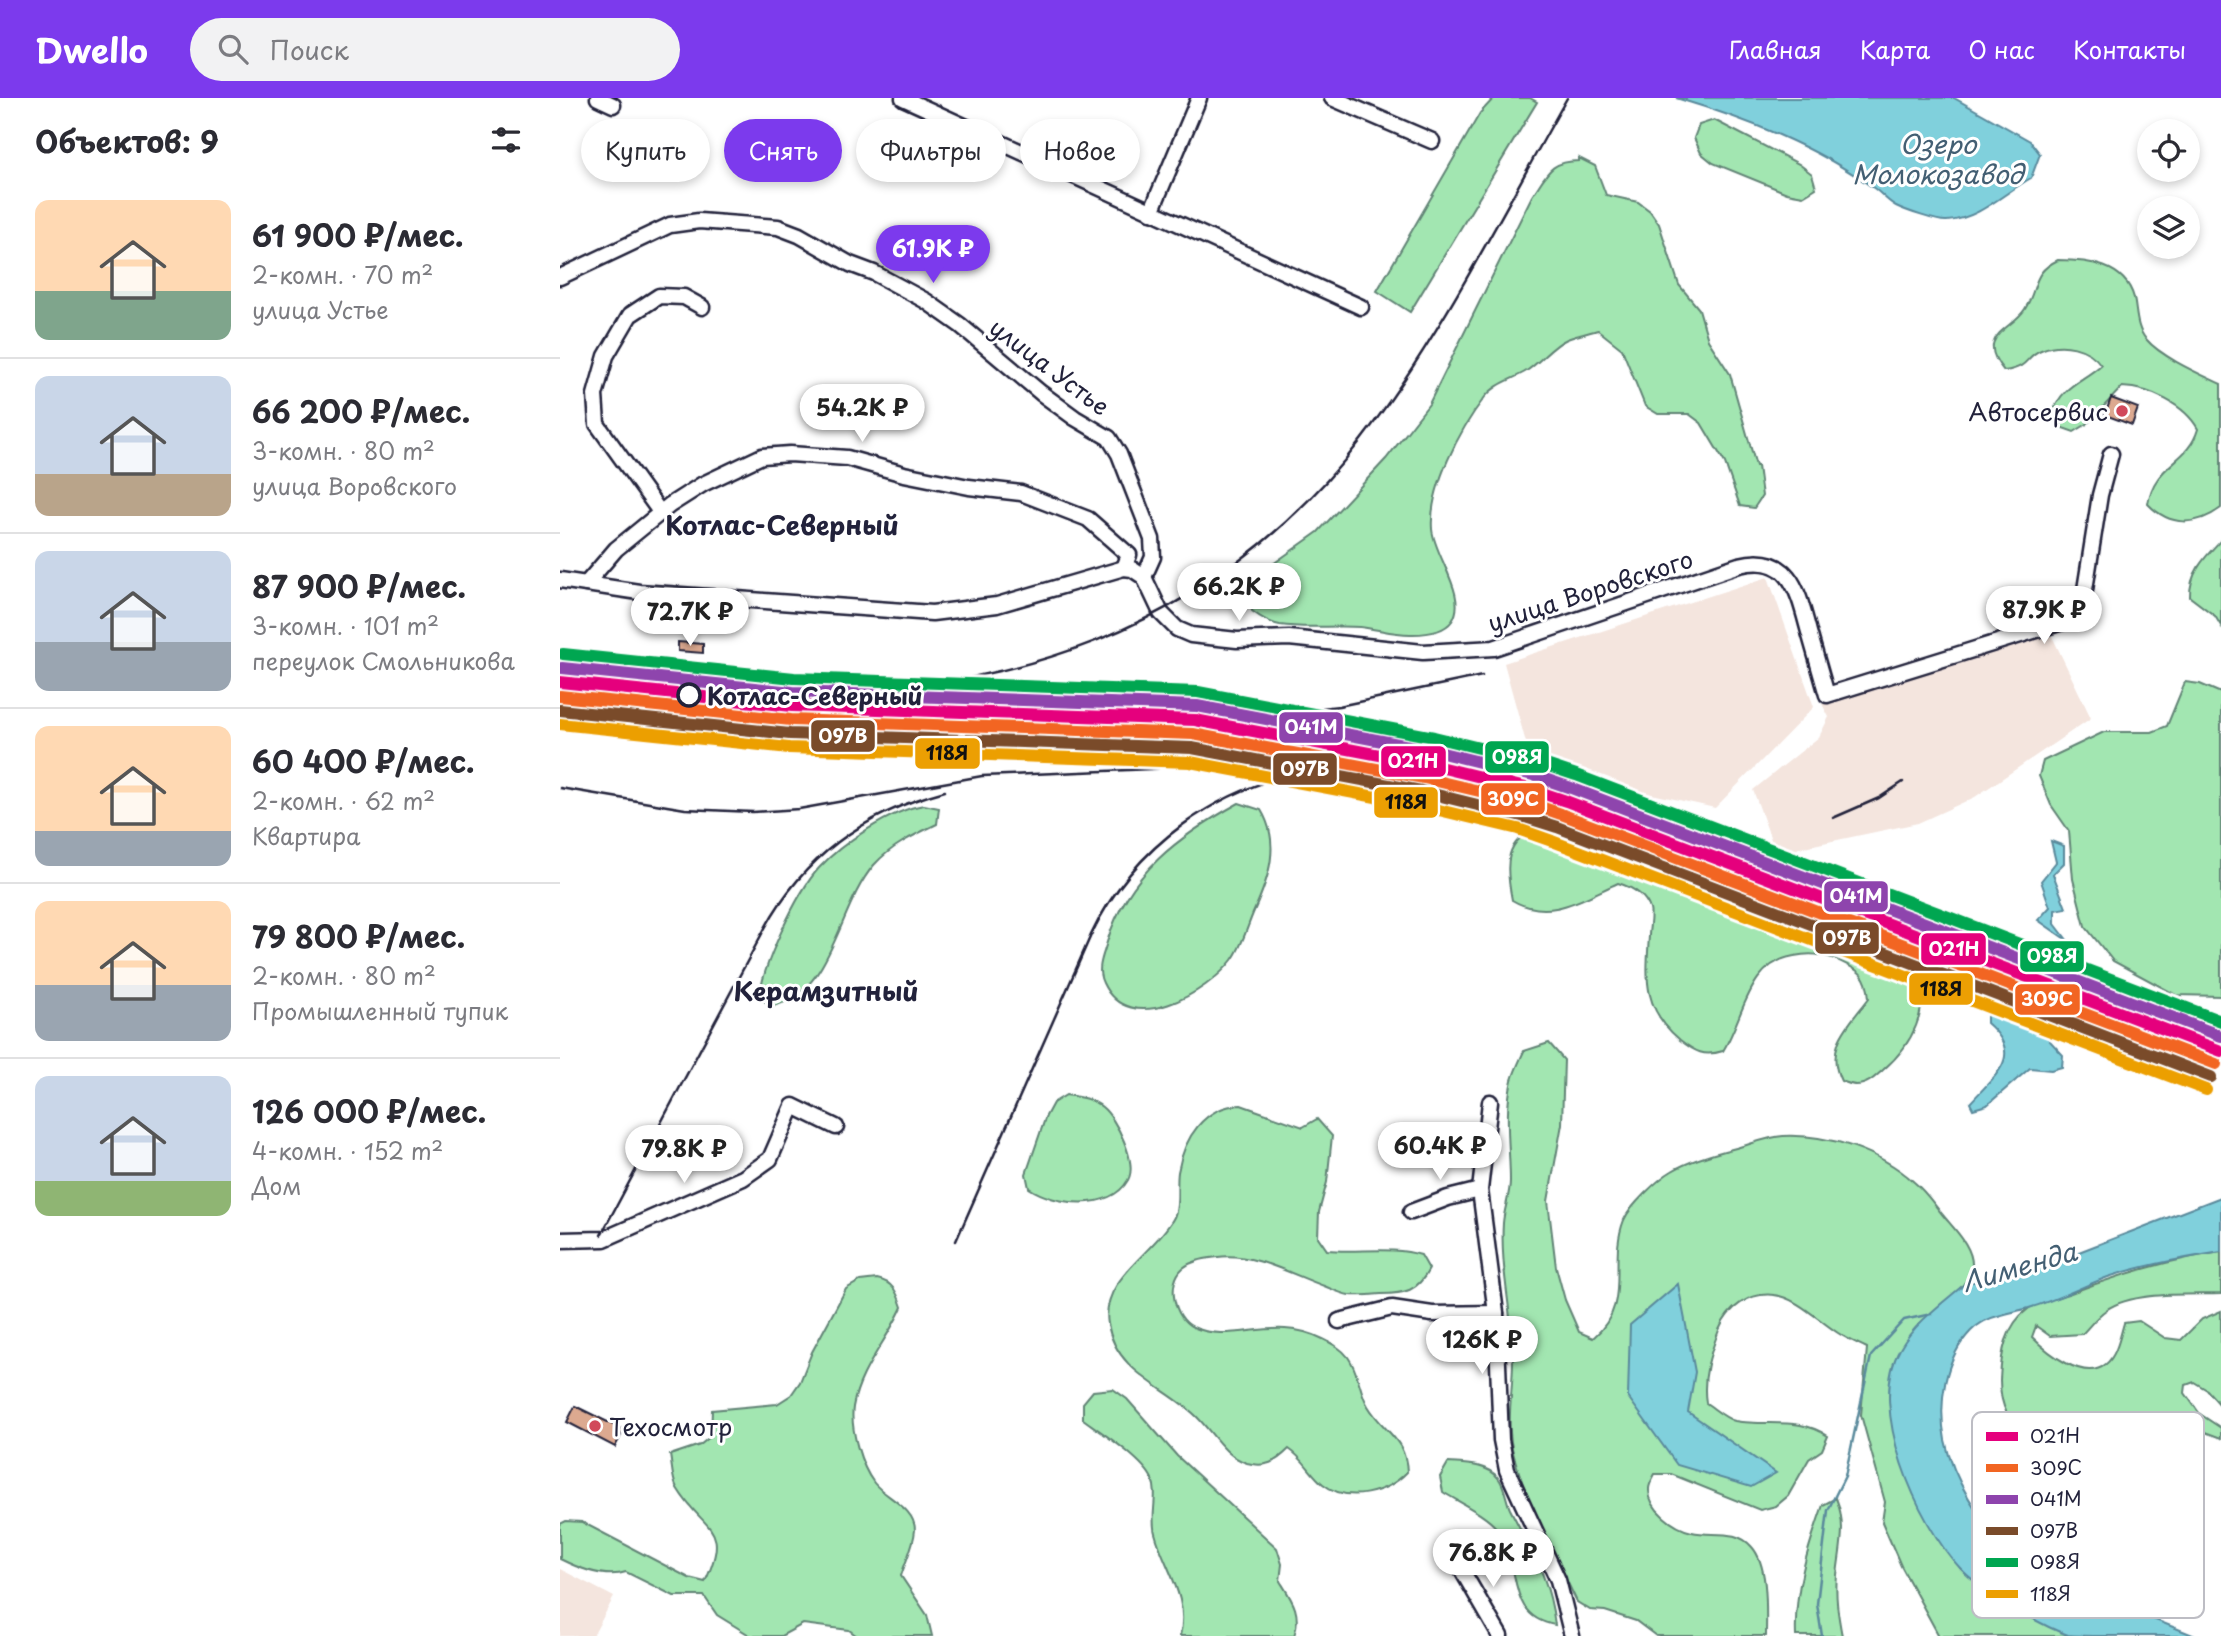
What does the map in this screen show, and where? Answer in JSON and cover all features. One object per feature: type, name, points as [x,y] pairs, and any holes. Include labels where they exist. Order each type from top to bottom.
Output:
[{"type":"street","points":[[598,98],[613,104]]},
{"type":"street","points":[[903,98],[1362,307]]},
{"type":"street","points":[[1151,212],[1199,98]]},
{"type":"street","points":[[1332,98],[1432,141]]},
{"type":"street","name":"улица Устье","points":[[560,277],[670,225],[699,221],[778,227],[799,235],[850,264],[874,273],[926,301],[1041,393],[1109,438],[1119,454],[1152,539],[1153,557],[1144,576]]},
{"type":"street","points":[[660,512],[597,424],[595,395],[606,356],[630,315],[659,296],[684,297],[702,307]]},
{"type":"street","points":[[586,584],[616,548],[660,512],[703,484],[762,456],[790,454],[847,457],[918,477],[1021,493],[1088,519],[1129,555],[1124,568]]},
{"type":"street","name":"улица Воровского","points":[[1144,576],[1161,613],[1177,629],[1191,635],[1237,640],[1289,638],[1423,652],[1494,648],[1739,565],[1766,562],[1783,570],[1795,587],[1827,695],[2069,620],[2077,613],[2084,596],[2100,495],[2111,454]]},
{"type":"street","points":[[560,580],[639,592],[932,613],[997,605],[1124,568],[1144,576]]},
{"type":"street","points":[[1489,1102],[1480,1190],[1496,1313],[1501,1440],[1507,1470],[1558,1580],[1572,1636]]},
{"type":"street","points":[[560,1240],[604,1239],[743,1178],[770,1159],[793,1106],[836,1127]]},
{"type":"street","points":[[1411,1212],[1480,1190]]},
{"type":"street","points":[[1339,1321],[1392,1308],[1432,1314],[1496,1313]]},
{"type":"street","points":[[1456,1560],[1500,1636]]},
{"type":"shaded area","points":[[1768,577],[1814,707],[1715,808],[1557,773],[1531,761],[1504,663]]},
{"type":"shaded area","points":[[2050,632],[2091,718],[1975,797],[1918,823],[1785,851],[1777,850],[1773,845],[1753,790],[1819,737],[1829,717],[1822,704]]},
{"type":"shaded area","points":[[560,1569],[614,1597],[593,1636],[560,1636]]},
{"type":"green space","points":[[1494,98],[1530,98],[1537,102],[1410,312],[1377,291],[1480,113]]},
{"type":"green space","points":[[1714,120],[1799,164],[1812,174],[1816,188],[1803,196],[1787,193],[1713,163],[1701,153],[1694,138],[1699,125]]},
{"type":"green space","points":[[1579,158],[1595,166],[1606,195],[1638,202],[1650,211],[1659,224],[1679,285],[1699,309],[1708,340],[1730,374],[1758,466],[1762,496],[1754,508],[1740,506],[1725,463],[1701,423],[1689,414],[1658,414],[1645,406],[1622,349],[1598,330],[1561,342],[1525,372],[1494,389],[1475,410],[1456,442],[1441,478],[1432,513],[1434,539],[1454,588],[1456,600],[1456,611],[1449,625],[1434,632],[1407,634],[1360,627],[1280,625],[1259,616],[1252,611],[1249,596],[1255,580],[1318,532],[1386,459],[1429,404],[1532,196],[1550,170],[1562,163],[1579,161]]},
{"type":"green space","points":[[2058,260],[2092,263],[2114,271],[2129,287],[2139,325],[2146,339],[2171,359],[2221,384],[2221,508],[2212,514],[2193,521],[2174,520],[2156,512],[2148,504],[2151,490],[2157,480],[2187,450],[2198,429],[2176,405],[2155,394],[2122,387],[2087,424],[2074,432],[2060,427],[2053,413],[2067,390],[2101,365],[2096,359],[2074,347],[2058,346],[2041,350],[2019,367],[2004,371],[1996,359],[1993,349],[1998,334],[2025,309],[2043,270]]},
{"type":"green space","points":[[2221,540],[2221,626],[2215,616],[2190,597],[2190,588],[2204,559]]},
{"type":"green space","points":[[2185,682],[2200,684],[2221,693],[2221,996],[2176,995],[2113,961],[2085,926],[2073,879],[2069,831],[2051,805],[2039,776],[2043,761],[2104,732],[2152,732],[2167,726]]},
{"type":"green space","points":[[1239,803],[1261,810],[1267,822],[1272,848],[1264,886],[1236,955],[1205,985],[1168,1004],[1149,1009],[1131,1008],[1115,999],[1103,983],[1100,968],[1116,918],[1128,896],[1142,876],[1176,843]]},
{"type":"green space","points":[[924,805],[939,808],[937,824],[895,847],[874,865],[851,903],[822,966],[809,984],[793,997],[773,1006],[760,999],[773,950],[801,894],[819,868],[867,829],[911,808]]},
{"type":"green space","points":[[1544,827],[1664,867],[1809,910],[1877,941],[1907,963],[1920,985],[1920,1012],[1910,1038],[1893,1061],[1871,1080],[1856,1085],[1841,1081],[1835,1057],[1837,1046],[1847,1027],[1869,998],[1866,983],[1860,973],[1837,960],[1821,955],[1805,955],[1779,961],[1766,969],[1749,993],[1723,1051],[1705,1053],[1690,1048],[1668,1028],[1653,1005],[1648,980],[1651,912],[1641,895],[1618,883],[1552,909],[1539,909],[1512,900],[1508,875],[1510,854],[1521,838]]},
{"type":"green space","points":[[1549,1043],[1564,1060],[1562,1124],[1548,1201],[1556,1267],[1565,1300],[1579,1332],[1593,1338],[1613,1311],[1618,1282],[1619,1236],[1624,1220],[1652,1186],[1687,1163],[1771,1138],[1818,1138],[1853,1147],[1886,1161],[1925,1193],[1962,1239],[1972,1260],[1972,1268],[1964,1283],[1950,1299],[1918,1325],[1960,1568],[1972,1577],[1972,1618],[2038,1618],[2070,1636],[1939,1636],[1901,1566],[1882,1522],[1885,1502],[1861,1415],[1867,1348],[1838,1333],[1791,1300],[1774,1295],[1756,1296],[1740,1303],[1723,1322],[1708,1366],[1706,1403],[1735,1421],[1795,1424],[1817,1430],[1828,1436],[1822,1450],[1809,1459],[1788,1496],[1776,1506],[1760,1510],[1671,1474],[1655,1474],[1649,1489],[1653,1504],[1663,1517],[1685,1530],[1739,1537],[1752,1547],[1764,1577],[1766,1636],[1656,1636],[1636,1621],[1605,1611],[1590,1610],[1577,1602],[1542,1531],[1511,1445],[1513,1361],[1503,1240],[1510,1181],[1508,1105],[1512,1080],[1524,1051]]},
{"type":"green space","points":[[1066,1095],[1081,1097],[1102,1107],[1124,1141],[1130,1163],[1128,1180],[1120,1190],[1108,1197],[1095,1201],[1067,1201],[1040,1194],[1029,1188],[1026,1174],[1046,1116],[1053,1103]]},
{"type":"green space","points":[[1241,1105],[1303,1127],[1317,1119],[1332,1136],[1327,1182],[1319,1212],[1318,1237],[1327,1250],[1410,1252],[1421,1255],[1429,1269],[1410,1290],[1390,1294],[1353,1295],[1340,1293],[1258,1261],[1231,1256],[1208,1258],[1191,1263],[1178,1274],[1174,1291],[1177,1308],[1186,1322],[1208,1332],[1288,1329],[1323,1339],[1343,1351],[1354,1369],[1368,1406],[1403,1451],[1407,1472],[1389,1486],[1355,1495],[1333,1490],[1318,1480],[1289,1449],[1265,1464],[1247,1463],[1231,1455],[1185,1406],[1132,1367],[1113,1341],[1108,1324],[1112,1293],[1130,1267],[1173,1219],[1177,1203],[1178,1172],[1185,1147],[1206,1118],[1216,1111]]},
{"type":"green space","points":[[2221,1252],[2221,1294],[2161,1295],[2131,1300],[2106,1310],[2082,1334],[2050,1336],[2036,1326],[2032,1337],[2066,1363],[2087,1370],[2097,1369],[2113,1356],[2124,1323],[2139,1321],[2165,1338],[2181,1340],[2202,1319],[2221,1311],[2221,1406],[2207,1390],[2194,1382],[2186,1385],[2185,1393],[2199,1412],[2006,1412],[2001,1396],[2002,1360],[2009,1332],[2020,1316],[2042,1302],[2181,1259]]},
{"type":"green space","points":[[877,1279],[894,1288],[902,1307],[856,1393],[853,1426],[857,1447],[869,1476],[905,1509],[914,1522],[913,1542],[901,1576],[927,1615],[932,1636],[857,1636],[849,1630],[803,1624],[781,1636],[751,1636],[717,1615],[704,1596],[674,1596],[626,1572],[601,1573],[560,1559],[560,1524],[566,1521],[582,1522],[689,1578],[705,1582],[713,1563],[715,1539],[711,1530],[677,1488],[670,1455],[700,1445],[711,1436],[712,1410],[777,1404],[791,1395],[846,1289],[860,1281]]},
{"type":"green space","points":[[1113,1389],[1127,1399],[1177,1456],[1277,1548],[1282,1564],[1280,1581],[1296,1614],[1294,1636],[1180,1636],[1182,1608],[1154,1526],[1155,1492],[1152,1479],[1131,1455],[1083,1419],[1083,1403],[1093,1391]]},
{"type":"green space","points":[[2204,1417],[2221,1428],[2221,1438],[2204,1432]]},
{"type":"green space","points":[[1448,1463],[1483,1468],[1499,1479],[1510,1509],[1544,1578],[1555,1625],[1539,1620],[1528,1611],[1521,1600],[1505,1543],[1493,1524],[1443,1492],[1440,1477]]},
{"type":"green space","points":[[1836,1498],[1842,1527],[1836,1590],[1842,1636],[1796,1636],[1797,1602],[1807,1553],[1823,1505]]},
{"type":"water","name":"Озеро Молокозавод","points":[[1676,98],[1954,98],[2030,141],[2040,154],[2031,178],[1970,216],[1943,221],[1896,206],[1852,174],[1780,135]]},
{"type":"water","points":[[2051,841],[2064,846],[2064,863],[2053,874],[2066,908],[2055,910],[2055,924],[2068,941],[2038,920],[2050,907],[2041,881],[2056,862]]},
{"type":"water","points":[[2023,998],[2032,1000],[2038,1006],[2049,1040],[2063,1055],[2062,1067],[2051,1070],[2030,1068],[1987,1105],[1973,1109],[1970,1103],[1997,1074],[2005,1055],[2004,1045],[1987,1023],[1987,1015],[2001,1004]]},
{"type":"water","points":[[2221,1197],[2221,1252],[2122,1273],[2039,1305],[1991,1318],[1977,1326],[1962,1342],[1945,1382],[1942,1412],[1949,1454],[1972,1503],[1972,1579],[1944,1548],[1914,1495],[1893,1432],[1889,1402],[1891,1373],[1906,1339],[1930,1313],[1967,1282],[1982,1282],[2040,1267]]},
{"type":"water","points":[[1678,1284],[1695,1372],[1688,1412],[1776,1473],[1751,1487],[1677,1465],[1628,1397],[1630,1325]]},
{"type":"water","points":[[2033,1618],[2150,1618],[2195,1636],[2091,1636],[2068,1635]]},
{"type":"building","name":"Автосервис","points":[[2111,398],[2138,408],[2132,425],[2105,415]]},
{"type":"building","points":[[678,642],[703,644],[703,653],[678,651]]},
{"type":"building","name":"Техосмотр","points":[[575,1406],[624,1430],[615,1447],[567,1422]]},
{"type":"waterway","points":[[1822,1636],[1817,1604],[1828,1510],[1845,1476],[1871,1356],[1904,1320],[1931,1314]]},
{"type":"railway","points":[[764,690],[851,691],[936,683],[1017,667],[1095,641],[1169,606],[1238,561],[1302,506],[1361,440],[1390,401],[1470,273],[1567,98]]},
{"type":"railway","points":[[560,669],[772,691]]},
{"type":"railway","points":[[873,698],[1275,713],[1339,706],[1482,676]]},
{"type":"railway","points":[[560,788],[685,809],[753,812],[799,809],[982,776],[1298,763],[1383,769],[1427,776],[1607,826]]},
{"type":"railway","points":[[956,1241],[1091,935],[1130,874],[1155,847],[1183,824],[1214,805],[1281,777],[1317,770]]},
{"type":"railway","points":[[1833,818],[1879,798],[1903,782]]},
{"type":"railway","points":[[601,1235],[781,902],[799,879],[840,840],[889,811],[945,791]]},
{"type":"transit line","name":"098Я","points":[[563,654],[794,678],[1198,692],[1434,737],[1537,762],[1576,775],[2221,1021]]},
{"type":"transit line","name":"041М","points":[[562,668],[793,692],[1197,706],[1430,750],[1533,775],[1571,788],[2221,1036]]},
{"type":"transit line","name":"021Н","points":[[560,682],[792,706],[1195,720],[1427,764],[1530,789],[1566,801],[2221,1051]]},
{"type":"transit line","name":"309С","points":[[560,696],[791,720],[1193,734],[1424,778],[1526,802],[1561,814],[2216,1064]]},
{"type":"transit line","name":"097В","points":[[560,710],[790,734],[1192,748],[1421,791],[1557,827],[2211,1077]]},
{"type":"transit line","name":"118Я","points":[[560,724],[789,748],[1190,762],[1418,805],[1518,829],[1552,841],[2206,1090]]},
{"type":"place","name":"Автосервис","points":[[2122,411]]},
{"type":"place","name":"Котлас-Северный","points":[[689,695]]},
{"type":"place","name":"Техосмотр","points":[[595,1426]]},
{"type":"district","name":"Котлас-Северный","points":[[782,524]]},
{"type":"district","name":"Керамзитный","points":[[826,990]]},
{"type":"water label","name":"Лименда","points":[[2019,1266]]}]
